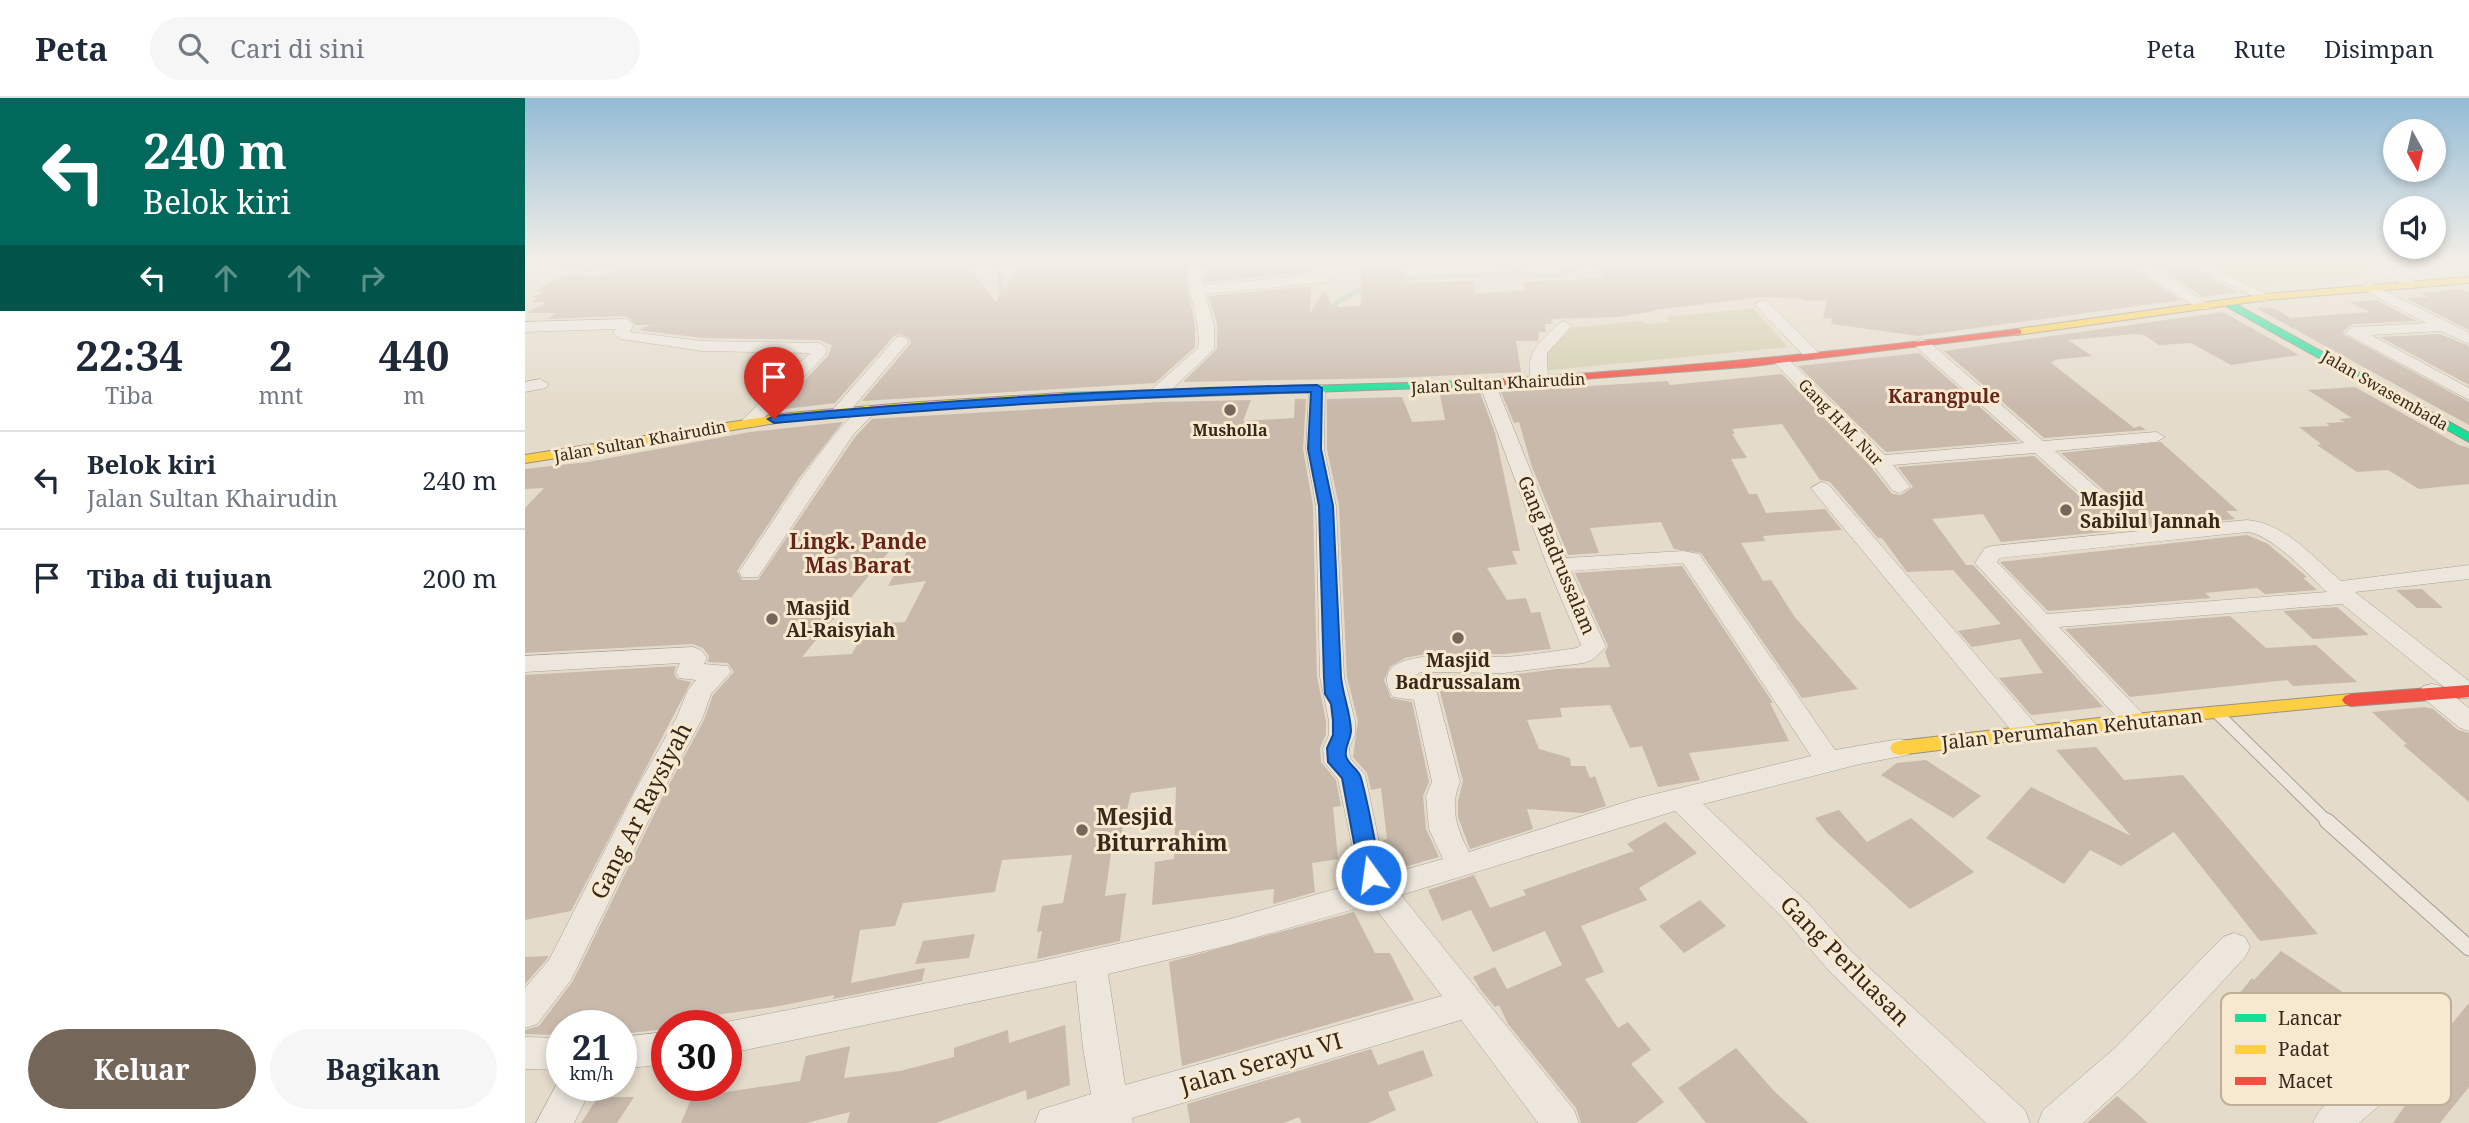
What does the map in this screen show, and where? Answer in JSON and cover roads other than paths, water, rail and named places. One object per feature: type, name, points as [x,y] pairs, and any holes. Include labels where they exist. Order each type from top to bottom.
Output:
[{"type":"main road","name":"Jalan Sultan Khairudin","points":[[525,459],[614,447],[750,422],[840,412],[1159,392],[1394,388],[1540,381],[1922,344],[2168,311]]},
{"type":"main road","name":"Jalan Swasembada","points":[[2242,311],[2469,438]]},
{"type":"main road","name":"Jalan Perumahan Kehutanan","points":[[1899,748],[1955,739],[2029,734],[2134,720],[2467,691]]},
{"type":"street","points":[[1159,392],[1206,346],[1207,323],[1202,311]]},
{"type":"street","points":[[1769,311],[1812,355]]},
{"type":"street","points":[[2415,311],[2469,340]]},
{"type":"street","points":[[525,327],[625,324],[621,333],[626,336],[702,346],[819,348],[818,354],[750,422]]},
{"type":"street","points":[[1540,381],[1537,361],[1539,352],[1564,326]]},
{"type":"street","points":[[2444,326],[2353,332],[2469,395]]},
{"type":"street","points":[[840,412],[901,341]]},
{"type":"street","points":[[1922,344],[2097,498]]},
{"type":"street","name":"Gang H.M. Nur","points":[[1780,359],[1880,461],[1900,487]]},
{"type":"street","name":"Gang Badrussalam","points":[[1461,865],[1443,829],[1440,796],[1446,782],[1425,693],[1402,691],[1400,674],[1416,664],[1504,665],[1590,652],[1594,647],[1593,639],[1558,565],[1487,383]]},
{"type":"street","points":[[1317,388],[1315,449],[1326,506],[1332,677],[1342,721],[1342,735],[1336,748],[1337,762],[1351,775],[1371,875],[1378,889],[1560,1123]]},
{"type":"street","points":[[750,572],[846,430],[868,410]]},
{"type":"street","points":[[1880,461],[2156,438]]},
{"type":"street","points":[[1821,488],[2029,734]]},
{"type":"street","points":[[2134,720],[1986,563],[1988,555],[1992,552],[2247,526],[2260,527],[2292,549],[2342,593],[2467,691]]},
{"type":"street","points":[[1558,565],[1689,557],[1829,762]]},
{"type":"street","points":[[2043,621],[2342,593],[2469,572]]},
{"type":"street","points":[[525,664],[605,662],[671,655]]},
{"type":"street","name":"Gang Ar Raysiyah","points":[[525,1013],[560,970],[649,791],[689,719],[700,690],[719,674],[717,671],[688,672],[694,655],[671,655]]},
{"type":"street","points":[[2432,692],[2469,722]]},
{"type":"street","name":"Jalan Perumahan Kehutanan","points":[[742,1035],[1036,976],[1230,932],[1524,848],[1679,798],[1899,748]]},
{"type":"street","name":"Gang Perluasan","points":[[1679,798],[1798,913],[1841,962],[1976,1092],[2012,1123]]},
{"type":"street","points":[[2056,1123],[2127,1060],[2234,947]]},
{"type":"street","points":[[1090,962],[1092,993],[1113,1115]]},
{"type":"street","name":"Jalan Serayu VI","points":[[1053,1123],[1113,1115],[1469,1003]]},
{"type":"street","points":[[525,1053],[546,1054]]},
{"type":"street","points":[[554,1123],[566,1101]]},
{"type":"street","points":[[2331,1123],[2353,1105]]},
{"type":"lane","points":[[2218,714],[2303,800],[2469,948]]},
{"type":"waterway","points":[[1330,315],[1332,311]]},
{"type":"place","name":"Musholla","points":[[1230,410]]},
{"type":"place","name":"Masjid Sabilul Jannah","points":[[2066,510]]},
{"type":"place","name":"Masjid Al-Raisyiah","points":[[772,619]]},
{"type":"place","name":"Masjid Badrussalam","points":[[1458,638]]},
{"type":"place","name":"Mesjid Biturrahim","points":[[1082,830]]},
{"type":"district","name":"Karangpule","points":[[1944,396]]},
{"type":"district","name":"Lingk. Pande Mas Barat","points":[[858,554]]}]
